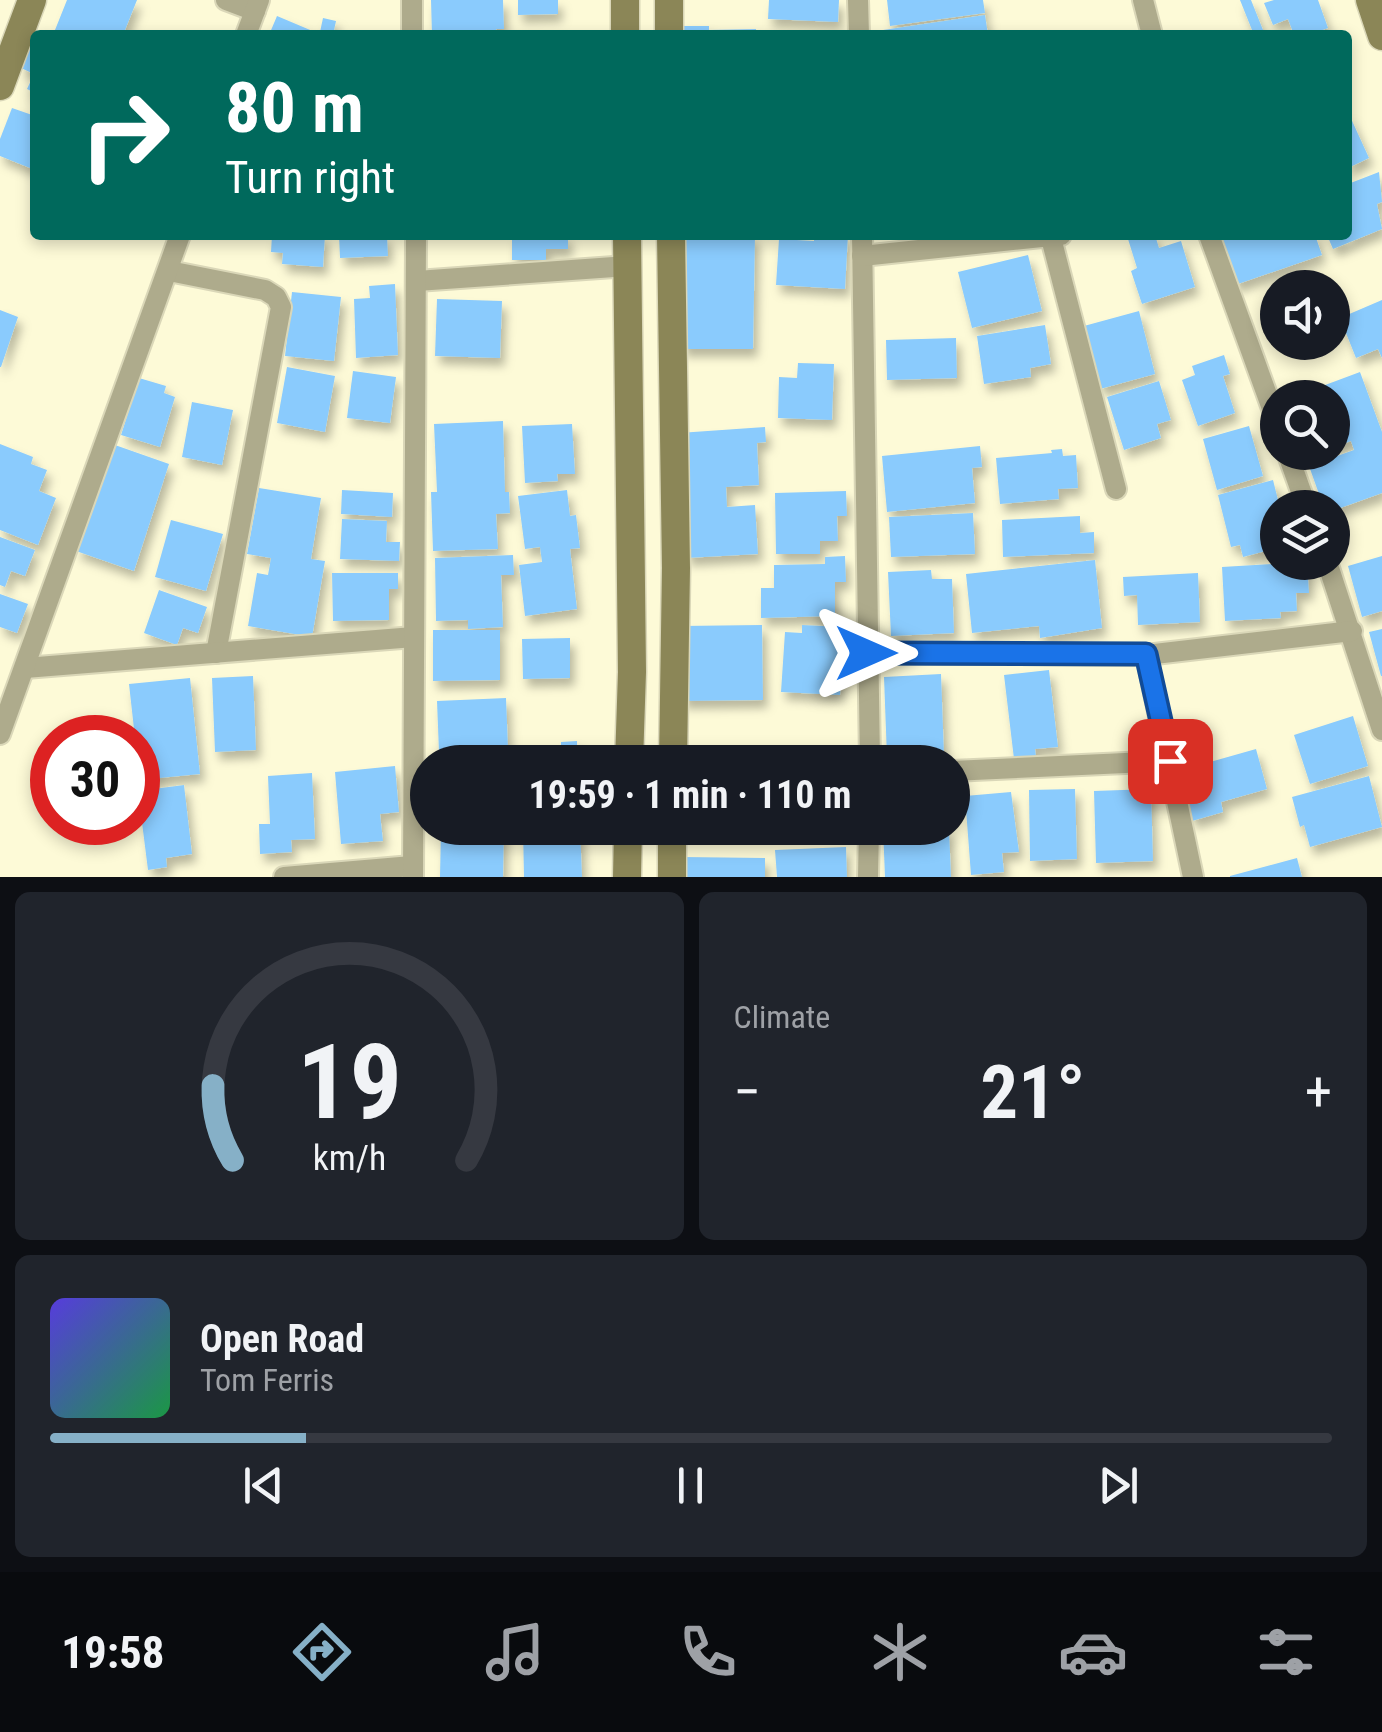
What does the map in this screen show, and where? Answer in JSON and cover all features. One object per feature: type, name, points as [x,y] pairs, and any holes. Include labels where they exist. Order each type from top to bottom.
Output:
[{"type":"street","points":[[0,86],[32,0]]},
{"type":"street","points":[[226,0],[257,5],[248,30]]},
{"type":"street","points":[[412,0],[412,30]]},
{"type":"street","points":[[625,0],[625,30]]},
{"type":"street","points":[[669,0],[669,30]]},
{"type":"street","points":[[858,0],[858,30]]},
{"type":"street","points":[[1143,0],[1151,30]]},
{"type":"street","points":[[1370,0],[1382,36]]},
{"type":"street","points":[[0,734],[178,240]]},
{"type":"street","points":[[284,877],[412,871],[416,240]]},
{"type":"street","points":[[628,240],[630,745]]},
{"type":"street","points":[[671,240],[676,568],[673,745]]},
{"type":"street","points":[[869,745],[862,245],[970,240]]},
{"type":"street","points":[[1057,240],[1116,489]]},
{"type":"street","points":[[1211,240],[1262,380]]},
{"type":"street","points":[[417,281],[628,266]]},
{"type":"street","points":[[168,271],[265,290],[276,297],[281,307],[216,652]]},
{"type":"street","points":[[1334,580],[1382,730]]},
{"type":"street","points":[[866,653],[1146,654],[1352,631]]},
{"type":"street","points":[[25,668],[414,637]]},
{"type":"street","points":[[1146,654],[1193,877],[1178,877]]},
{"type":"street","points":[[632,672],[674,671]]},
{"type":"street","points":[[970,770],[1170,761]]},
{"type":"street","points":[[628,845],[628,877]]},
{"type":"street","points":[[672,845],[672,877]]},
{"type":"street","points":[[868,877],[869,845]]},
{"type":"building","points":[[67,0],[137,0],[125,30],[55,30]]},
{"type":"building","points":[[431,0],[503,0],[504,29],[432,30]]},
{"type":"building","points":[[518,0],[558,0],[558,14],[518,15]]},
{"type":"building","points":[[769,0],[839,0],[838,22],[768,19]]},
{"type":"building","points":[[887,0],[983,0],[985,13],[890,26]]},
{"type":"building","points":[[1240,0],[1251,0],[1263,30],[1252,30]]},
{"type":"building","points":[[1318,0],[1328,28],[1292,30],[1288,19],[1273,25],[1264,3]]},
{"type":"building","points":[[985,15],[987,30],[883,30]]},
{"type":"building","points":[[277,16],[310,30],[271,30]]},
{"type":"building","points":[[323,18],[336,21],[334,30],[320,30]]},
{"type":"building","points":[[684,26],[709,26],[709,30],[684,30]]},
{"type":"building","points":[[30,47],[30,72],[21,68]]},
{"type":"building","points":[[12,108],[30,114],[30,168],[0,156],[0,139]]},
{"type":"building","points":[[1352,121],[1369,158],[1352,166]]},
{"type":"building","points":[[1379,172],[1382,202],[1377,204],[1382,229],[1333,249],[1329,240],[1352,240],[1352,182]]},
{"type":"building","points":[[272,240],[325,240],[323,267],[282,264],[283,253],[271,252]]},
{"type":"building","points":[[339,240],[387,240],[388,256],[340,258]]},
{"type":"building","points":[[512,240],[568,240],[568,249],[546,249],[546,260],[512,260]]},
{"type":"building","points":[[681,240],[755,240],[753,349],[681,349]]},
{"type":"building","points":[[779,240],[848,240],[845,289],[776,285]]},
{"type":"building","points":[[1128,240],[1157,240],[1159,248],[1181,241],[1195,287],[1142,304],[1131,271],[1137,268]]},
{"type":"building","points":[[1221,240],[1317,240],[1322,255],[1278,270],[1260,270],[1260,276],[1235,285]]},
{"type":"building","points":[[1028,255],[1042,311],[972,328],[958,272]]},
{"type":"building","points":[[395,284],[398,355],[356,358],[354,299],[370,298],[369,286]]},
{"type":"building","points":[[292,292],[341,297],[334,361],[285,356]]},
{"type":"building","points":[[437,299],[502,301],[500,358],[435,356]]},
{"type":"building","points":[[1382,300],[1382,358],[1378,349],[1356,358],[1350,343],[1350,314]]},
{"type":"building","points":[[0,310],[18,317],[1,367],[0,367]]},
{"type":"building","points":[[1139,311],[1155,374],[1100,389],[1084,326]]},
{"type":"building","points":[[1045,325],[1051,364],[1030,368],[1031,377],[984,384],[977,336]]},
{"type":"building","points":[[956,338],[957,378],[887,380],[886,340]]},
{"type":"building","points":[[1224,355],[1230,374],[1223,376],[1235,413],[1198,426],[1182,380],[1195,375],[1192,366]]},
{"type":"building","points":[[798,363],[834,364],[832,420],[778,418],[779,377],[797,378]]},
{"type":"building","points":[[287,367],[335,376],[325,432],[277,423]]},
{"type":"building","points":[[353,371],[396,377],[390,423],[347,418]]},
{"type":"building","points":[[1360,372],[1382,432],[1382,493],[1350,505],[1350,490],[1318,490],[1310,470],[1350,470],[1350,451],[1354,450],[1350,441],[1350,380],[1339,380]]},
{"type":"building","points":[[139,378],[166,386],[164,393],[175,397],[160,447],[121,435]]},
{"type":"building","points":[[1159,381],[1171,420],[1157,424],[1161,438],[1124,450],[1107,397]]},
{"type":"building","points":[[192,402],[233,410],[222,465],[182,457]]},
{"type":"building","points":[[503,421],[505,492],[509,492],[510,513],[496,514],[498,549],[433,551],[431,492],[437,492],[434,424]]},
{"type":"building","points":[[572,424],[575,474],[557,474],[558,481],[525,483],[522,426]]},
{"type":"building","points":[[1249,426],[1263,476],[1217,490],[1203,439]]},
{"type":"building","points":[[765,427],[766,442],[757,443],[759,485],[726,487],[727,507],[755,505],[758,554],[686,558],[679,433]]},
{"type":"building","points":[[0,444],[33,457],[31,464],[47,470],[39,491],[56,498],[38,545],[0,530]]},
{"type":"building","points":[[115,445],[169,464],[134,571],[76,551]]},
{"type":"building","points":[[980,446],[982,467],[972,468],[975,503],[887,512],[882,456]]},
{"type":"building","points":[[1062,449],[1063,456],[1076,455],[1078,488],[1058,489],[1059,499],[1000,504],[996,458]]},
{"type":"building","points":[[1273,480],[1276,490],[1260,490],[1260,552],[1243,557],[1240,545],[1231,547],[1218,495]]},
{"type":"building","points":[[259,488],[321,498],[311,559],[325,561],[312,637],[248,626],[257,573],[268,575],[271,558],[247,554]]},
{"type":"building","points":[[342,490],[393,493],[392,517],[341,514]]},
{"type":"building","points":[[567,490],[570,516],[576,515],[580,548],[570,549],[577,609],[525,616],[519,565],[542,562],[540,547],[525,549],[518,496]]},
{"type":"building","points":[[846,491],[847,516],[837,516],[838,541],[820,541],[820,554],[776,554],[775,493]]},
{"type":"building","points":[[973,513],[975,554],[891,557],[889,517]]},
{"type":"building","points":[[1080,516],[1080,533],[1094,532],[1094,553],[1003,557],[1002,520]]},
{"type":"building","points":[[342,519],[387,521],[386,542],[400,542],[399,561],[340,559]]},
{"type":"building","points":[[171,520],[223,534],[206,591],[155,577]]},
{"type":"building","points":[[0,537],[35,550],[25,576],[11,571],[5,587],[0,585]]},
{"type":"building","points":[[513,555],[514,575],[501,575],[503,627],[468,629],[468,620],[436,621],[435,558]]},
{"type":"building","points":[[845,556],[846,582],[835,582],[835,616],[761,618],[761,588],[774,588],[774,565],[825,564],[825,557]]},
{"type":"building","points":[[1382,556],[1382,611],[1362,617],[1350,565]]},
{"type":"building","points":[[1095,560],[1102,628],[1040,638],[1039,626],[972,633],[966,574]]},
{"type":"building","points":[[1260,565],[1260,580],[1308,580],[1309,593],[1296,593],[1297,611],[1280,612],[1281,618],[1225,621],[1222,567]]},
{"type":"building","points":[[931,570],[932,579],[952,579],[954,633],[891,636],[888,572]]},
{"type":"building","points":[[332,573],[398,573],[398,589],[389,589],[389,620],[333,621]]},
{"type":"building","points":[[1198,573],[1200,622],[1138,625],[1137,595],[1124,596],[1123,577]]},
{"type":"building","points":[[159,590],[207,607],[198,633],[183,628],[177,645],[144,633]]},
{"type":"building","points":[[0,594],[28,604],[17,633],[0,627]]},
{"type":"building","points":[[762,625],[763,700],[681,701],[681,626]]},
{"type":"building","points":[[802,625],[844,627],[840,695],[781,692],[785,632],[802,633]]},
{"type":"building","points":[[1382,629],[1382,676],[1381,676],[1369,632]]},
{"type":"building","points":[[433,630],[500,630],[500,680],[433,681]]},
{"type":"building","points":[[570,638],[570,678],[523,679],[522,639]]},
{"type":"building","points":[[1049,670],[1058,747],[1035,749],[1036,757],[1014,759],[1004,675]]},
{"type":"building","points":[[941,674],[944,745],[887,745],[884,677]]},
{"type":"building","points":[[253,676],[256,750],[215,752],[212,678]]},
{"type":"building","points":[[190,678],[200,774],[160,778],[160,715],[132,715],[129,684]]},
{"type":"building","points":[[506,698],[508,745],[439,745],[437,701]]},
{"type":"building","points":[[1353,716],[1368,766],[1310,784],[1294,735]]},
{"type":"building","points":[[1256,749],[1267,789],[1221,802],[1223,812],[1192,821],[1176,766],[1194,760],[1196,766]]},
{"type":"building","points":[[395,766],[399,812],[380,814],[383,841],[341,844],[335,772]]},
{"type":"building","points":[[312,773],[315,839],[291,840],[292,852],[260,854],[259,824],[270,824],[268,776]]},
{"type":"building","points":[[1369,776],[1382,827],[1310,847],[1292,797]]},
{"type":"building","points":[[184,785],[192,854],[166,858],[167,867],[148,870],[145,845],[160,845],[160,788]]},
{"type":"building","points":[[1075,789],[1077,859],[1030,861],[1029,790]]},
{"type":"building","points":[[1151,789],[1153,861],[1096,863],[1094,791]]},
{"type":"building","points":[[1011,792],[1019,852],[1002,853],[1004,872],[971,875],[970,796]]},
{"type":"building","points":[[441,845],[504,845],[503,877],[440,877]]},
{"type":"building","points":[[523,845],[581,845],[582,877],[524,877]]},
{"type":"building","points":[[884,845],[950,845],[951,877],[885,877]]},
{"type":"building","points":[[846,847],[847,877],[777,877],[775,850]]},
{"type":"building","points":[[682,857],[765,858],[765,877],[682,877]]},
{"type":"building","points":[[1297,858],[1302,877],[1230,877],[1230,876]]},
{"type":"route","points":[[866,653],[1146,654],[1170,761]]}]
